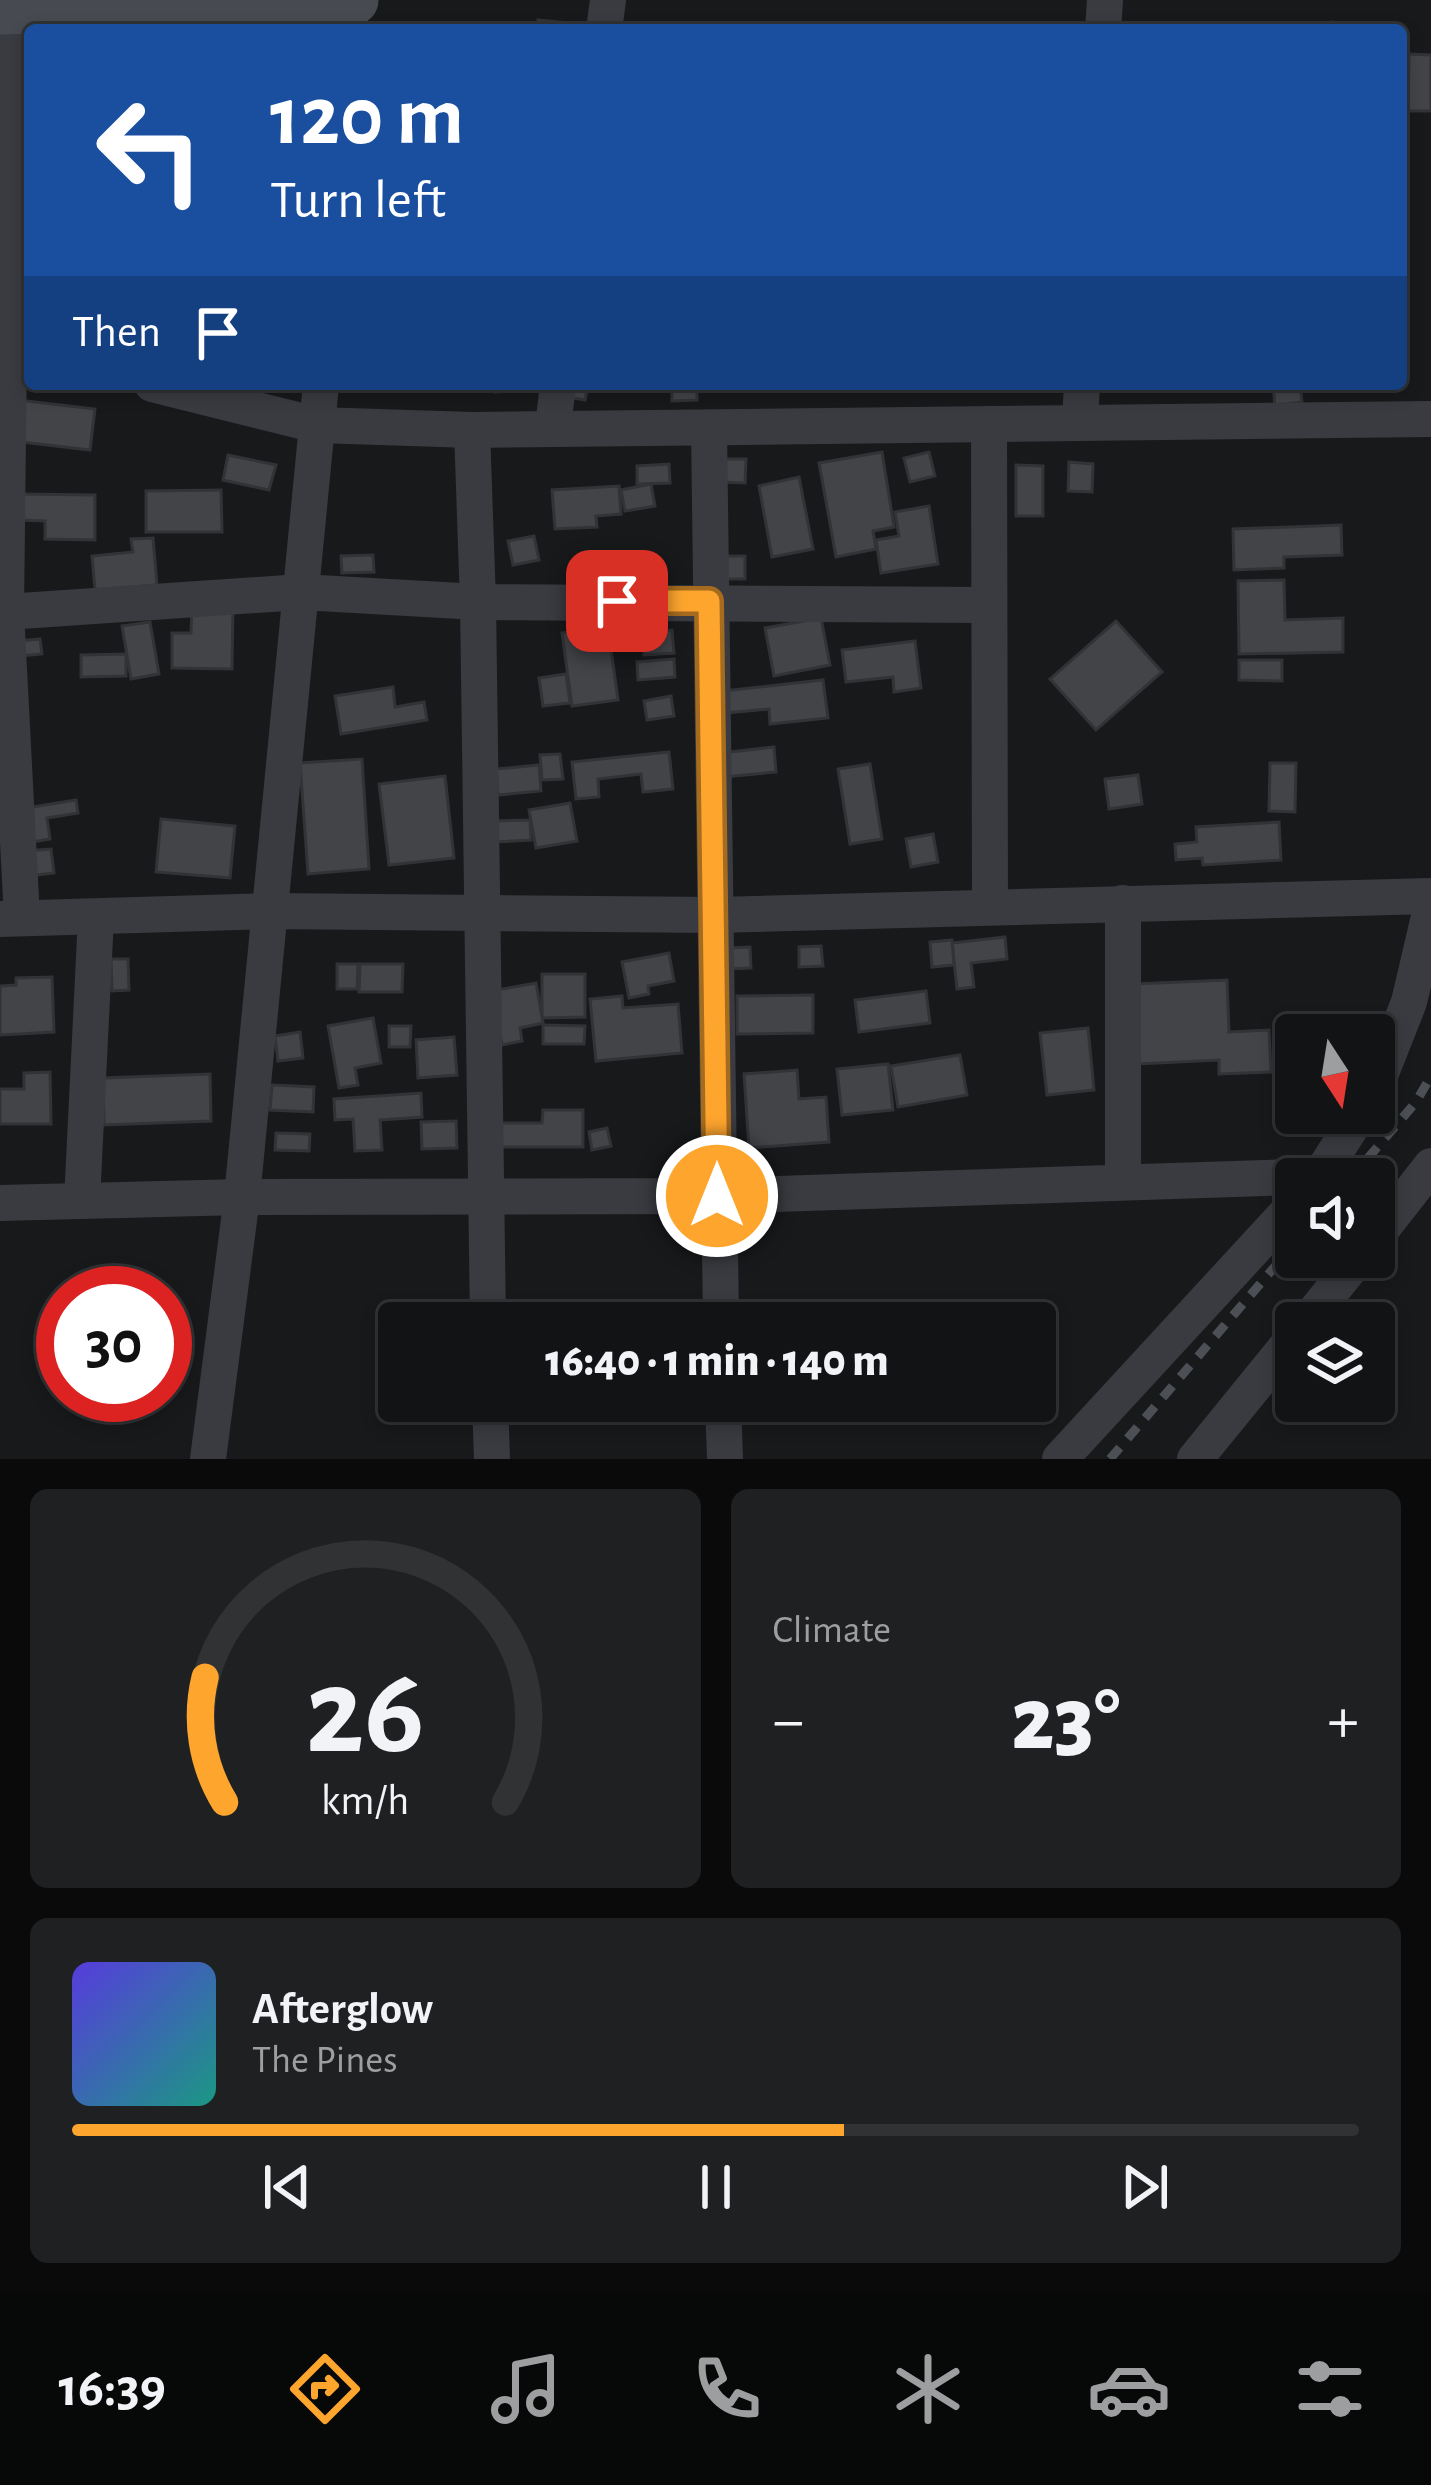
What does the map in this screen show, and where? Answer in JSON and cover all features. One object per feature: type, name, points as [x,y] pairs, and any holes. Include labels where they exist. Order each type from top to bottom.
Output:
[{"type":"main road","points":[[6,9],[337,6]]},
{"type":"street","points":[[6,9],[13,350],[6,612],[11,918],[270,911],[715,915],[1431,896]]},
{"type":"street","points":[[176,390],[317,425],[472,430],[1431,419]]},
{"type":"street","points":[[208,1459],[242,1197],[320,390]]},
{"type":"street","points":[[553,427],[557,390]]},
{"type":"street","points":[[1080,422],[1082,390]]},
{"type":"street","points":[[989,424],[990,905]]},
{"type":"street","points":[[472,430],[487,1302]]},
{"type":"street","points":[[709,430],[720,1302]]},
{"type":"street","points":[[6,612],[301,592],[478,602],[989,605]]},
{"type":"street","points":[[1123,903],[1123,1182]]},
{"type":"street","points":[[1395,1037],[1409,1002],[1431,908]]},
{"type":"street","points":[[82,1201],[96,917]]},
{"type":"street","points":[[1395,1212],[1431,1166]]},
{"type":"street","points":[[0,1203],[242,1197],[717,1196],[1275,1178]]},
{"type":"street","points":[[1060,1459],[1275,1226]]},
{"type":"street","points":[[1323,1302],[1342,1278]]},
{"type":"street","points":[[1195,1459],[1275,1361]]},
{"type":"street","points":[[491,1422],[492,1459]]},
{"type":"street","points":[[724,1422],[725,1459]]},
{"type":"building","points":[[1409,54],[1431,55],[1431,111],[1408,111]]},
{"type":"building","points":[[562,390],[587,390],[585,400],[561,396]]},
{"type":"building","points":[[672,390],[697,390],[697,400],[672,401]]},
{"type":"building","points":[[1273,390],[1301,390],[1302,402],[1275,405]]},
{"type":"building","points":[[18,400],[95,409],[90,450],[13,441]]},
{"type":"building","points":[[882,452],[894,527],[873,531],[876,549],[836,557],[819,463]]},
{"type":"building","points":[[929,452],[935,476],[910,482],[904,458]]},
{"type":"building","points":[[228,455],[276,465],[269,490],[223,480]]},
{"type":"building","points":[[722,459],[746,459],[745,483],[721,482]]},
{"type":"building","points":[[1069,462],[1093,464],[1092,492],[1068,491]]},
{"type":"building","points":[[669,464],[670,483],[637,484],[637,466]]},
{"type":"building","points":[[1016,465],[1043,466],[1043,516],[1016,516]]},
{"type":"building","points":[[799,477],[813,549],[772,557],[759,486]]},
{"type":"building","points":[[651,484],[655,506],[625,511],[621,490]]},
{"type":"building","points":[[619,486],[621,514],[596,516],[597,527],[555,529],[552,490]]},
{"type":"building","points":[[221,490],[222,532],[146,532],[146,491]]},
{"type":"building","points":[[21,494],[95,495],[95,540],[45,539],[45,521],[20,520]]},
{"type":"building","points":[[929,506],[938,564],[881,573],[876,540],[899,536],[895,512]]},
{"type":"building","points":[[1341,525],[1342,555],[1284,557],[1284,568],[1234,570],[1233,529]]},
{"type":"building","points":[[534,536],[539,560],[513,565],[508,541]]},
{"type":"building","points":[[153,538],[157,585],[95,590],[92,556],[133,552],[131,539]]},
{"type":"building","points":[[373,555],[374,572],[342,573],[341,556]]},
{"type":"building","points":[[723,556],[745,556],[745,579],[724,579]]},
{"type":"building","points":[[1284,580],[1285,620],[1343,618],[1343,652],[1239,654],[1238,581]]},
{"type":"building","points":[[192,605],[233,605],[232,669],[172,668],[172,633],[191,633]]},
{"type":"building","points":[[821,618],[830,665],[774,676],[765,628]]},
{"type":"building","points":[[1116,621],[1162,672],[1096,730],[1050,679]]},
{"type":"building","points":[[150,622],[159,674],[131,679],[122,626]]},
{"type":"building","points":[[608,627],[618,700],[572,706],[562,633]]},
{"type":"building","points":[[672,630],[674,653],[644,655],[643,632]]},
{"type":"building","points":[[40,639],[42,654],[9,657],[8,642]]},
{"type":"building","points":[[915,641],[921,688],[894,692],[893,677],[846,682],[842,650]]},
{"type":"building","points":[[126,654],[126,676],[81,677],[81,655]]},
{"type":"building","points":[[674,659],[675,677],[638,680],[637,662]]},
{"type":"building","points":[[1239,660],[1282,660],[1282,681],[1239,680]]},
{"type":"building","points":[[566,674],[570,703],[543,706],[539,678]]},
{"type":"building","points":[[823,680],[828,718],[770,724],[769,709],[725,713],[723,691]]},
{"type":"building","points":[[393,687],[395,707],[424,702],[427,720],[341,734],[335,696]]},
{"type":"building","points":[[671,696],[674,716],[647,720],[644,701]]},
{"type":"building","points":[[774,747],[776,772],[723,777],[721,753]]},
{"type":"building","points":[[669,752],[673,789],[643,792],[641,774],[598,779],[599,797],[576,799],[572,762]]},
{"type":"building","points":[[560,754],[563,779],[542,780],[540,755]]},
{"type":"building","points":[[362,759],[369,869],[308,874],[300,763]]},
{"type":"building","points":[[1270,763],[1296,763],[1295,812],[1269,811]]},
{"type":"building","points":[[870,764],[882,839],[850,844],[838,769]]},
{"type":"building","points":[[539,765],[541,791],[498,795],[496,769]]},
{"type":"building","points":[[1138,775],[1142,804],[1109,809],[1105,779]]},
{"type":"building","points":[[445,776],[454,858],[389,865],[379,784]]},
{"type":"building","points":[[76,800],[78,813],[47,818],[50,839],[26,843],[20,809]]},
{"type":"building","points":[[570,803],[577,841],[536,848],[529,810]]},
{"type":"building","points":[[161,819],[235,826],[230,878],[156,872]]},
{"type":"building","points":[[530,820],[531,840],[494,842],[493,821]]},
{"type":"building","points":[[1279,822],[1281,860],[1203,865],[1202,858],[1176,860],[1175,844],[1197,842],[1196,827]]},
{"type":"building","points":[[933,834],[938,862],[911,867],[906,839]]},
{"type":"building","points":[[51,849],[54,873],[28,876],[25,851]]},
{"type":"building","points":[[1005,937],[1007,959],[971,963],[974,987],[957,989],[952,943]]},
{"type":"building","points":[[952,940],[954,965],[932,967],[930,942]]},
{"type":"building","points":[[821,946],[823,966],[799,967],[799,947]]},
{"type":"building","points":[[750,947],[751,968],[729,969],[729,948]]},
{"type":"building","points":[[669,953],[674,981],[648,986],[649,994],[629,998],[622,962]]},
{"type":"building","points":[[111,959],[128,959],[129,990],[112,991]]},
{"type":"building","points":[[337,964],[358,964],[357,989],[337,989]]},
{"type":"building","points":[[360,964],[403,964],[402,992],[359,992]]},
{"type":"building","points":[[542,974],[585,974],[585,1017],[542,1018]]},
{"type":"building","points":[[52,977],[54,1032],[0,1035],[0,986],[16,985],[16,978]]},
{"type":"building","points":[[1227,980],[1229,1032],[1269,1030],[1271,1072],[1219,1074],[1219,1060],[1137,1064],[1134,984]]},
{"type":"building","points":[[536,983],[543,1023],[520,1028],[522,1041],[502,1045],[492,991]]},
{"type":"building","points":[[926,991],[930,1023],[859,1032],[855,1000]]},
{"type":"building","points":[[813,995],[813,1033],[737,1034],[737,996]]},
{"type":"building","points":[[622,996],[623,1008],[678,1004],[682,1053],[596,1061],[590,999]]},
{"type":"building","points":[[373,1018],[381,1063],[355,1068],[358,1085],[339,1088],[328,1026]]},
{"type":"building","points":[[543,1025],[585,1026],[584,1044],[543,1044]]},
{"type":"building","points":[[389,1026],[411,1026],[410,1047],[389,1047]]},
{"type":"building","points":[[1088,1028],[1094,1090],[1047,1095],[1040,1033]]},
{"type":"building","points":[[300,1032],[303,1058],[278,1061],[275,1036]]},
{"type":"building","points":[[454,1037],[457,1075],[418,1078],[416,1040]]},
{"type":"building","points":[[960,1055],[967,1095],[898,1107],[891,1066]]},
{"type":"building","points":[[888,1064],[893,1110],[842,1115],[837,1069]]},
{"type":"building","points":[[797,1070],[799,1099],[826,1097],[829,1142],[749,1148],[744,1074]]},
{"type":"building","points":[[50,1072],[51,1124],[0,1124],[0,1089],[24,1089],[24,1073]]},
{"type":"building","points":[[210,1074],[211,1121],[104,1125],[103,1078]]},
{"type":"building","points":[[272,1085],[314,1087],[313,1112],[270,1110]]},
{"type":"building","points":[[421,1093],[422,1117],[380,1120],[382,1150],[355,1151],[353,1119],[335,1120],[334,1099]]},
{"type":"building","points":[[543,1110],[583,1110],[583,1147],[501,1147],[501,1123],[542,1123]]},
{"type":"building","points":[[456,1121],[457,1148],[422,1149],[421,1122]]},
{"type":"building","points":[[607,1128],[611,1146],[592,1150],[589,1132]]},
{"type":"building","points":[[276,1133],[310,1134],[309,1151],[275,1150]]},
{"type":"railway","points":[[1368,1158],[1416,1102],[1431,1076]]},
{"type":"railway","points":[[1110,1459],[1275,1266]]},
{"type":"route","points":[[617,601],[709,601],[717,1196]]}]
